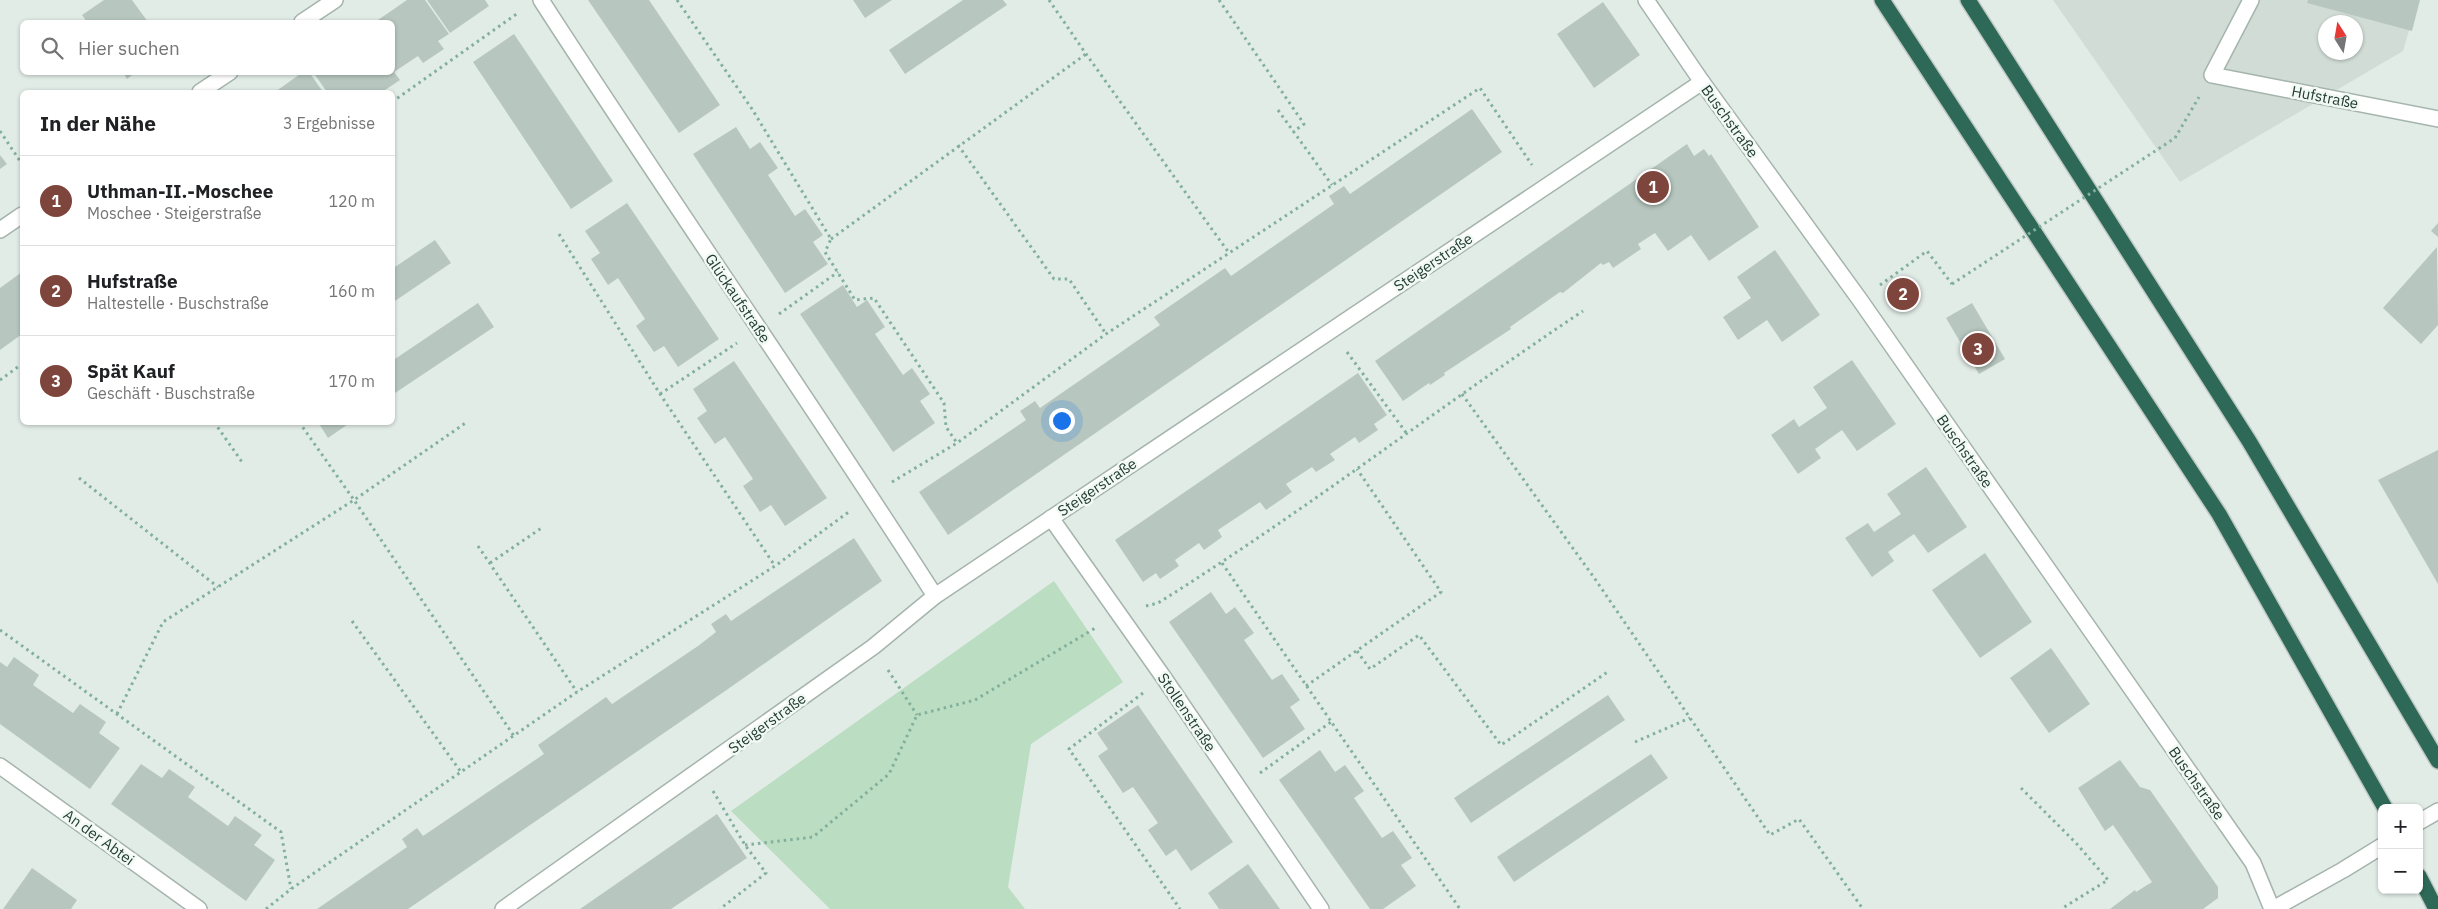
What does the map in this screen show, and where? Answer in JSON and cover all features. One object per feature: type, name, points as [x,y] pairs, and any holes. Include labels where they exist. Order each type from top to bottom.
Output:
[{"type":"highway","points":[[1882,0],[2218,514],[2383,804]]},
{"type":"highway","points":[[1968,0],[2249,441],[2438,761]]},
{"type":"highway","points":[[2423,884],[2436,909]]},
{"type":"street","points":[[305,20],[335,0]]},
{"type":"street","name":"Glückaufstraße","points":[[541,0],[653,173],[759,328],[935,596]]},
{"type":"street","name":"Buschstraße","points":[[1646,0],[1702,82],[1860,300],[2253,863],[2272,909]]},
{"type":"street","points":[[2212,75],[2251,0]]},
{"type":"street","points":[[203,90],[226,75]]},
{"type":"street","name":"Hufstraße","points":[[2212,75],[2438,119]]},
{"type":"street","name":"Steigerstraße","points":[[503,909],[873,647],[935,596],[1702,82]]},
{"type":"street","points":[[0,230],[20,216]]},
{"type":"street","name":"Stollenstraße","points":[[1051,518],[1164,678],[1321,909]]},
{"type":"street","name":"An der Abtei","points":[[0,766],[199,909]]},
{"type":"street","points":[[2423,820],[2438,811]]},
{"type":"street","points":[[2272,909],[2378,848]]},
{"type":"path","points":[[677,0],[752,110],[831,239]]},
{"type":"path","points":[[1049,0],[1228,253]]},
{"type":"path","points":[[1219,0],[1304,124],[1293,132]]},
{"type":"path","points":[[395,100],[521,11]]},
{"type":"path","points":[[957,443],[946,427],[944,403],[874,298],[856,300],[825,252],[831,239],[958,145],[1086,54]]},
{"type":"path","points":[[1860,300],[1927,250],[1952,284],[2175,138],[2212,75]]},
{"type":"path","points":[[266,909],[292,889],[578,692],[775,566],[871,496],[957,443],[1106,334],[1480,88],[1547,187]]},
{"type":"path","points":[[1278,110],[1332,185]]},
{"type":"path","points":[[0,131],[20,161]]},
{"type":"path","points":[[958,145],[1054,280],[1069,279],[1106,334]]},
{"type":"path","points":[[559,234],[660,394],[775,566]]},
{"type":"path","points":[[660,394],[759,328],[838,272]]},
{"type":"path","points":[[917,715],[976,700],[1119,614],[1158,603],[1222,563],[1583,311]]},
{"type":"path","points":[[1332,330],[1406,434]]},
{"type":"path","points":[[0,380],[20,365]]},
{"type":"path","points":[[1462,394],[1594,579],[1770,835],[1799,819],[1863,909]]},
{"type":"path","points":[[117,714],[164,622],[354,500],[467,422]]},
{"type":"path","points":[[216,425],[242,462]]},
{"type":"path","points":[[301,425],[514,736]]},
{"type":"path","points":[[1306,686],[1441,592],[1357,469]]},
{"type":"path","points":[[79,478],[218,587]]},
{"type":"path","points":[[490,563],[543,527]]},
{"type":"path","points":[[478,546],[578,692]]},
{"type":"path","points":[[1222,563],[1460,909]]},
{"type":"path","points":[[352,621],[461,772]]},
{"type":"path","points":[[0,630],[281,832],[292,889]]},
{"type":"path","points":[[1357,651],[1370,669],[1419,636],[1501,745],[1609,671]]},
{"type":"path","points":[[873,647],[917,715]]},
{"type":"path","points":[[1164,678],[1069,749],[1180,909]]},
{"type":"path","points":[[745,844],[813,837],[889,774],[917,715]]},
{"type":"path","points":[[1635,742],[1690,718]]},
{"type":"path","points":[[1239,788],[1331,722]]},
{"type":"path","points":[[700,771],[745,844],[766,873],[720,909]]},
{"type":"path","points":[[2021,788],[2076,843],[2108,880],[2062,909]]},
{"type":"shaded area","points":[[2053,0],[2418,0],[2403,51],[2180,182]]},
{"type":"green space","points":[[1054,581],[1123,682],[1031,744],[1008,887],[1025,909],[830,909],[731,811]]},
{"type":"building","points":[[104,0],[132,0],[147,20],[86,20],[82,15]]},
{"type":"building","points":[[407,0],[425,0],[449,34],[438,41],[444,49],[423,63],[418,56],[395,71],[395,20],[378,20]]},
{"type":"building","points":[[427,0],[485,0],[489,6],[450,33]]},
{"type":"building","points":[[588,0],[649,0],[720,105],[679,133]]},
{"type":"building","points":[[853,0],[892,0],[865,18]]},
{"type":"building","points":[[963,0],[1003,0],[1007,5],[905,74],[889,50]]},
{"type":"building","points":[[2308,0],[2420,0],[2412,31],[2363,18],[2363,15],[2352,15],[2307,3]]},
{"type":"building","points":[[1603,2],[1640,55],[1594,88],[1557,34]]},
{"type":"building","points":[[514,34],[613,181],[571,209],[473,62]]},
{"type":"building","points":[[395,73],[400,80],[385,90],[326,90],[315,75],[395,75]]},
{"type":"building","points":[[299,75],[311,75],[322,90],[278,90]]},
{"type":"building","points":[[1472,109],[1502,152],[948,535],[919,492],[1026,420],[1020,411],[1035,401],[1040,408],[1160,325],[1154,317],[1225,268],[1231,276],[1334,204],[1329,196],[1344,186],[1350,194]]},
{"type":"building","points":[[736,127],[750,149],[760,142],[778,168],[768,175],[795,216],[805,209],[823,235],[813,242],[828,264],[785,293],[693,154]]},
{"type":"building","points":[[1687,144],[1694,156],[1704,149],[1709,156],[1711,154],[1759,227],[1709,261],[1691,235],[1668,251],[1655,233],[1638,244],[1641,249],[1613,268],[1609,262],[1603,265],[1601,263],[1563,293],[1560,292],[1510,327],[1511,329],[1444,373],[1445,375],[1430,385],[1429,383],[1403,401],[1375,361]]},
{"type":"building","points":[[0,155],[7,164],[0,169]]},
{"type":"building","points":[[627,203],[719,339],[678,367],[664,346],[654,352],[636,326],[645,319],[618,278],[608,285],[591,259],[600,253],[585,231]]},
{"type":"building","points":[[2438,223],[2438,237],[2431,231]]},
{"type":"building","points":[[435,240],[451,263],[395,301],[395,267]]},
{"type":"building","points":[[2437,247],[2438,325],[2421,344],[2383,308]]},
{"type":"building","points":[[1775,250],[1820,315],[1782,342],[1767,320],[1738,340],[1723,317],[1751,298],[1737,277]]},
{"type":"building","points":[[20,273],[20,335],[0,350],[0,288]]},
{"type":"building","points":[[843,285],[857,307],[867,300],[885,327],[875,334],[903,375],[912,368],[930,394],[920,401],[935,423],[893,452],[800,314]]},
{"type":"building","points":[[478,303],[494,327],[395,393],[395,359]]},
{"type":"building","points":[[1972,303],[2005,359],[1979,374],[1946,318]]},
{"type":"building","points":[[1852,360],[1896,424],[1857,451],[1842,430],[1815,449],[1821,458],[1798,474],[1771,435],[1794,419],[1799,427],[1827,408],[1813,387]]},
{"type":"building","points":[[734,361],[827,498],[785,526],[771,505],[760,512],[743,486],[753,479],[725,437],[715,444],[697,418],[707,411],[693,389]]},
{"type":"building","points":[[1358,373],[1387,415],[1374,424],[1378,430],[1359,443],[1355,437],[1330,454],[1335,460],[1316,472],[1312,467],[1286,484],[1292,492],[1266,510],[1260,502],[1218,530],[1222,537],[1204,550],[1199,543],[1175,560],[1179,566],[1160,579],[1156,573],[1143,582],[1115,540]]},
{"type":"building","points":[[320,425],[347,425],[328,438]]},
{"type":"building","points":[[2438,450],[2438,584],[2378,480]]},
{"type":"building","points":[[1926,467],[1967,527],[1928,553],[1914,534],[1888,552],[1894,561],[1872,577],[1845,538],[1868,523],[1874,532],[1901,514],[1887,494]]},
{"type":"building","points":[[854,538],[882,581],[728,689],[408,909],[317,909],[407,847],[402,839],[417,828],[423,836],[544,754],[538,745],[606,697],[612,704],[698,646],[716,632],[711,624],[726,614],[731,621]]},
{"type":"building","points":[[1985,553],[2032,622],[1980,658],[1932,590]]},
{"type":"building","points":[[1211,592],[1226,614],[1235,607],[1254,633],[1244,640],[1272,680],[1282,674],[1300,700],[1290,707],[1305,729],[1263,758],[1169,622]]},
{"type":"building","points":[[2051,648],[2090,704],[2049,733],[2010,678]]},
{"type":"building","points":[[14,657],[39,675],[33,685],[73,713],[80,704],[106,722],[99,733],[120,748],[90,789],[0,724],[0,662],[7,667]]},
{"type":"building","points":[[1608,695],[1625,720],[1471,823],[1454,798]]},
{"type":"building","points":[[1138,705],[1233,842],[1191,871],[1176,849],[1166,856],[1148,830],[1158,823],[1133,787],[1123,793],[1098,756],[1108,749],[1097,733]]},
{"type":"building","points":[[1320,750],[1335,772],[1345,765],[1364,791],[1354,798],[1382,838],[1393,831],[1412,858],[1401,865],[1416,886],[1383,909],[1370,909],[1279,780]]},
{"type":"building","points":[[1651,754],[1668,778],[1514,882],[1497,857]]},
{"type":"building","points":[[2120,760],[2140,787],[2150,790],[2218,887],[2218,898],[2203,909],[2110,909],[2135,890],[2136,892],[2152,882],[2113,825],[2105,831],[2078,788]]},
{"type":"building","points":[[141,764],[162,778],[169,769],[195,787],[188,797],[228,826],[235,816],[262,835],[254,845],[275,860],[246,901],[111,804]]},
{"type":"building","points":[[717,814],[747,858],[671,909],[580,909]]},
{"type":"building","points":[[1248,864],[1280,909],[1219,909],[1208,893]]},
{"type":"building","points":[[32,868],[77,900],[71,909],[3,909]]},
{"type":"place","name":"Uthman-II.-Moschee","points":[[1653,187]]},
{"type":"place","name":"Hufstraße","points":[[1903,294]]},
{"type":"place","name":"Spät Kauf","points":[[1978,349]]}]
